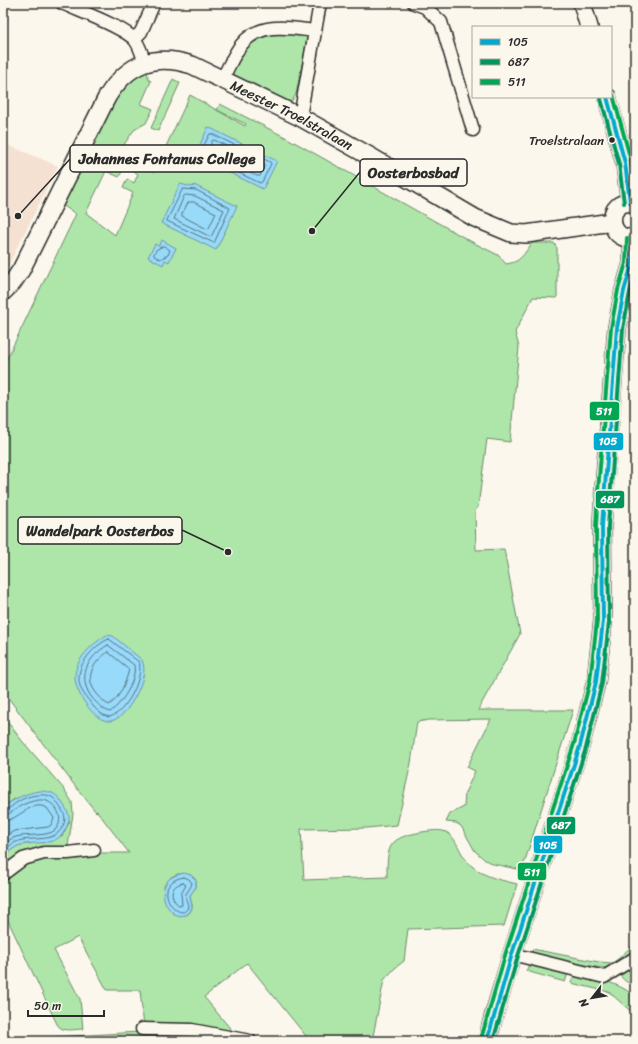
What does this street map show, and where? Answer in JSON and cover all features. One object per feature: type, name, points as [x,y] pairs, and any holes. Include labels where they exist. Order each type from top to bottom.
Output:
[{"type":"main road","points":[[582,3],[588,26]]},
{"type":"main road","name":"Meester Troelstralaan","points":[[145,63],[156,60],[180,61],[192,65],[300,117],[371,156],[475,218],[511,232],[526,234],[612,222]]},
{"type":"main road","points":[[3,292],[13,282],[21,270],[107,97],[114,86],[123,77],[132,69],[145,63]]},
{"type":"main road","points":[[487,1041],[512,954],[580,746],[596,682],[603,621],[602,533],[604,484],[617,328],[624,291],[632,264],[634,238],[625,238],[619,234],[614,229],[612,222],[613,214],[616,208],[622,204],[632,202],[625,163],[607,98]]},
{"type":"street","points":[[62,3],[122,31],[134,39],[138,44],[145,63]]},
{"type":"street","points":[[134,39],[141,32],[154,3]]},
{"type":"street","points":[[300,117],[320,3]]},
{"type":"street","points":[[414,3],[425,7],[441,22],[473,130]]},
{"type":"street","points":[[222,80],[242,44],[252,35],[266,28],[277,26],[315,31]]},
{"type":"street","points":[[3,874],[23,859],[44,853],[68,854],[94,850]]},
{"type":"street","points":[[512,954],[604,977],[635,958]]},
{"type":"street","points":[[142,1029],[192,1030],[250,1041]]},
{"type":"shaded area","points":[[3,143],[58,166],[8,266],[3,271]]},
{"type":"green space","points":[[275,33],[308,35],[296,94],[290,104],[232,75],[230,72],[243,49],[258,37]]},
{"type":"green space","points":[[147,72],[149,80],[151,81],[141,104],[153,109],[146,123],[134,130],[125,143],[123,154],[125,166],[119,177],[106,171],[86,213],[115,235],[133,193],[123,188],[127,179],[134,183],[138,174],[132,170],[134,166],[137,165],[141,169],[143,167],[154,172],[190,95],[245,126],[246,124],[217,110],[220,104],[287,138],[472,242],[498,255],[506,264],[518,260],[532,243],[554,243],[557,248],[557,298],[533,297],[515,332],[519,347],[510,442],[487,439],[478,507],[475,511],[476,550],[504,549],[520,634],[478,710],[573,710],[522,870],[493,864],[485,860],[475,851],[461,826],[456,823],[446,822],[450,814],[464,807],[465,793],[475,771],[467,767],[491,719],[429,720],[417,722],[411,763],[397,825],[367,828],[301,829],[304,880],[387,877],[389,850],[396,840],[411,834],[437,830],[446,832],[452,837],[464,857],[475,869],[488,876],[517,884],[504,926],[408,929],[404,961],[384,980],[372,1041],[310,1041],[247,963],[204,997],[234,1033],[144,1027],[140,990],[107,990],[78,937],[54,950],[80,999],[83,1029],[62,1029],[57,1024],[3,910],[3,877],[13,870],[42,857],[97,853],[129,853],[97,811],[96,812],[72,782],[3,691],[3,367],[76,214],[62,205],[117,90],[136,76]],"holes":[[[178,874],[191,875],[196,881],[196,887],[190,895],[192,909],[186,915],[173,913],[164,886],[171,877]]]},
{"type":"green space","points":[[173,79],[180,83],[158,131],[151,128]]},
{"type":"green space","points":[[3,716],[23,742],[64,789],[72,802],[73,814],[68,846],[3,869],[3,856],[17,846],[62,836],[70,821],[16,798],[3,807]]},
{"type":"green space","points":[[635,943],[635,955],[615,968],[602,968],[539,957],[533,954],[532,949],[599,962],[612,963]]},
{"type":"green space","points":[[532,964],[566,973],[567,976],[565,982],[526,971],[529,965]]},
{"type":"green space","points":[[635,964],[635,982],[627,982],[621,977],[620,972]]},
{"type":"green space","points":[[574,975],[606,981],[628,991],[635,996],[635,1015],[609,992],[571,983]]},
{"type":"green space","points":[[156,1031],[240,1041],[57,1041],[55,1037]]},
{"type":"water","points":[[208,127],[277,161],[263,189],[195,156]]},
{"type":"water","points":[[180,184],[193,187],[194,185],[237,206],[216,250],[161,223]]},
{"type":"water","points":[[162,240],[176,248],[169,262],[165,260],[163,265],[148,257],[155,244],[159,246]]},
{"type":"water","points":[[107,635],[113,636],[142,660],[144,673],[136,695],[124,713],[114,720],[107,721],[94,714],[82,699],[78,691],[75,677],[81,658],[96,642]]},
{"type":"water","points":[[40,791],[55,794],[59,798],[69,816],[67,826],[58,838],[52,841],[18,846],[3,856],[3,807],[20,797]]},
{"type":"water","points":[[184,873],[191,875],[196,880],[196,887],[190,895],[191,910],[186,915],[180,916],[172,912],[166,904],[163,894],[168,880],[176,875]]},
{"type":"transit line","name":"511","points":[[613,95],[631,161],[635,194]]},
{"type":"transit line","name":"105","points":[[607,98],[625,163],[630,202]]},
{"type":"transit line","name":"687","points":[[601,99],[619,164],[624,203]]},
{"type":"transit line","name":"511","points":[[481,1039],[506,952],[574,744],[590,681],[597,621],[596,526],[611,328],[618,290],[626,263],[627,238]]},
{"type":"transit line","name":"105","points":[[487,1041],[512,954],[580,746],[596,682],[603,621],[602,526],[617,328],[624,291],[632,264],[633,238]]},
{"type":"transit line","name":"687","points":[[493,1041],[518,956],[586,748],[602,683],[609,622],[608,526],[623,329],[635,275]]},
{"type":"place","name":"Troelstralaan","points":[[612,140]]},
{"type":"place","name":"Johannes Fontanus College","points":[[18,216]]},
{"type":"place","name":"Oosterbosbad","points":[[312,231]]},
{"type":"place","name":"Wandelpark Oosterbos","points":[[228,552]]}]
